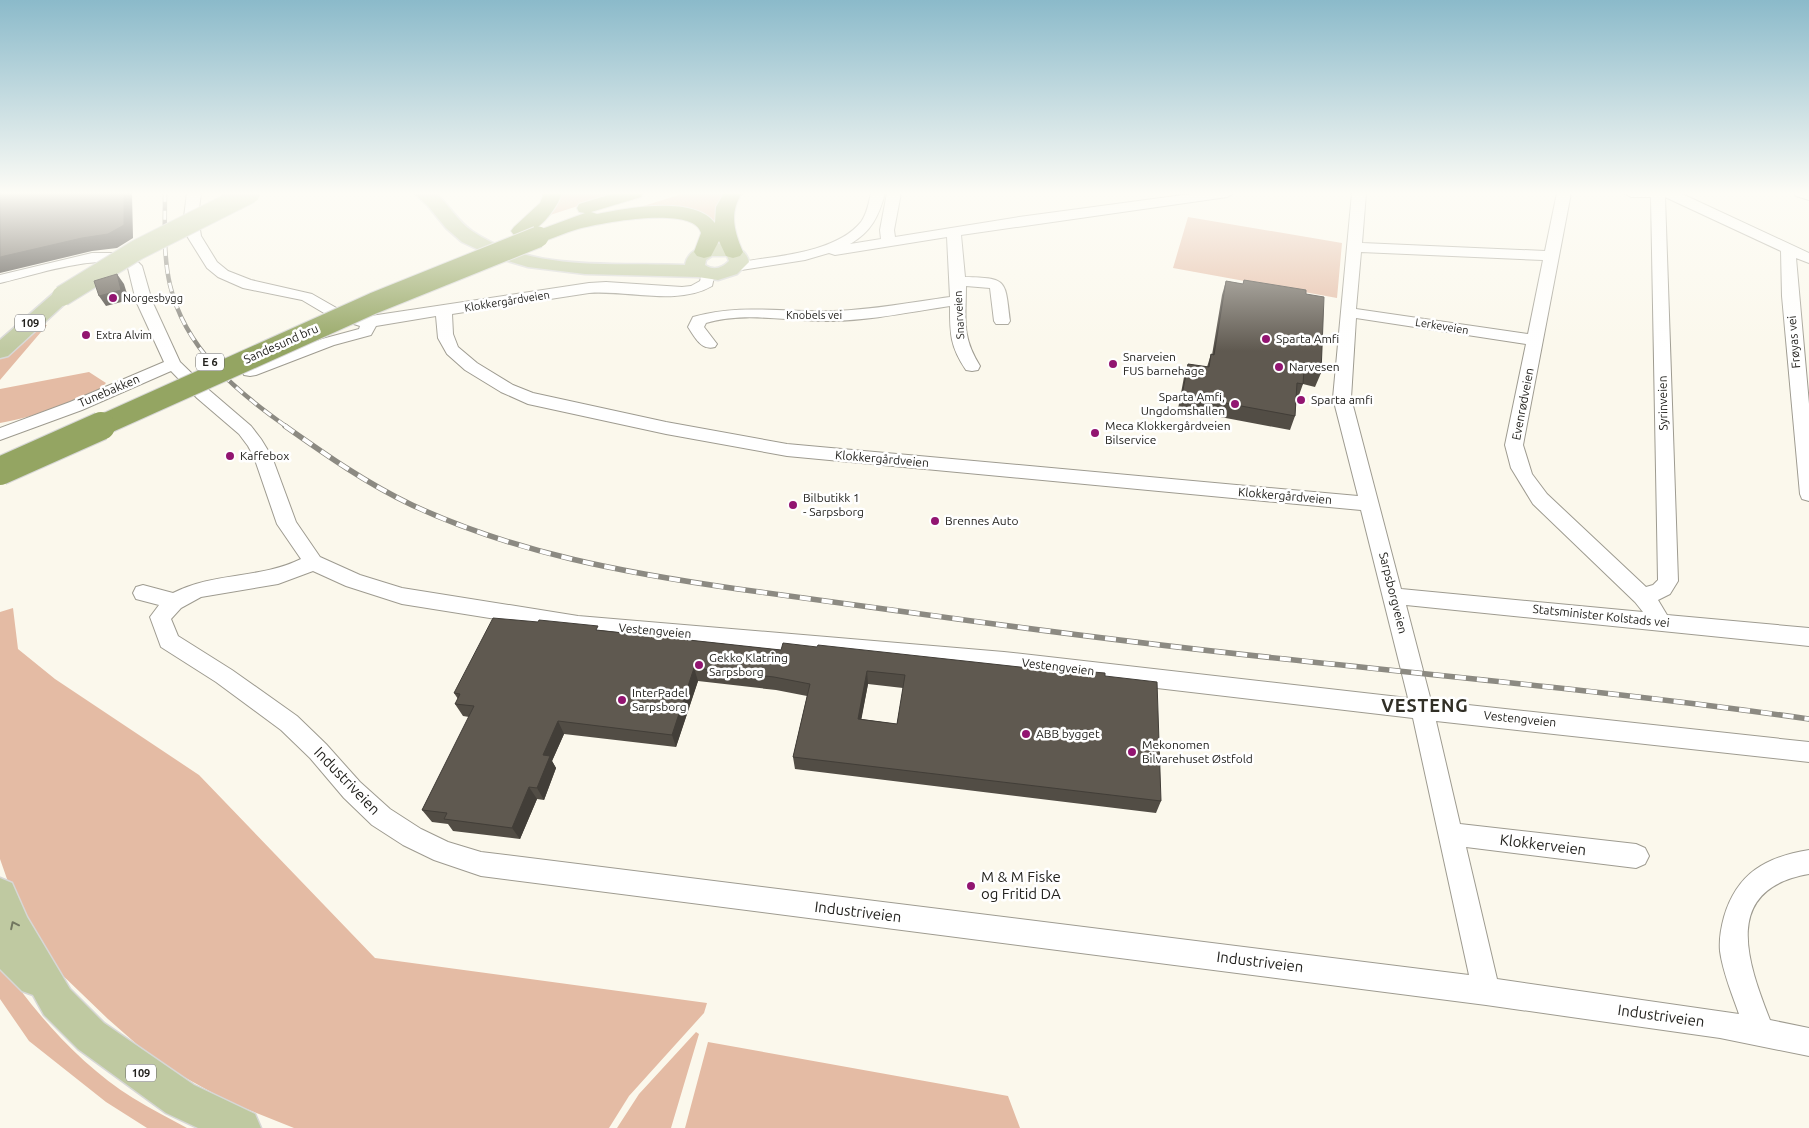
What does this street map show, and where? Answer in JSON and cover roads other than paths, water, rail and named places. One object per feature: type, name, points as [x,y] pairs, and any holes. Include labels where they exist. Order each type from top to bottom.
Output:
[{"type":"highway","name":"Sandesund bru","points":[[0,455],[356,297],[498,246]]},
{"type":"highway","name":"Sandesund bru","points":[[0,471],[504,246]]},
{"type":"highway","name":"E 6","points":[[703,263],[708,246]]},
{"type":"highway","points":[[730,246],[734,258]]},
{"type":"main road","name":"109","points":[[0,340],[38,310],[146,246]]},
{"type":"main road","points":[[483,246],[509,256],[572,267],[703,263],[719,249],[734,258]]},
{"type":"main road","points":[[505,246],[529,254],[568,260],[609,262],[668,260],[703,263]]},
{"type":"main road","name":"109","points":[[0,351],[62,296]]},
{"type":"main road","name":"109","points":[[0,895],[15,929],[55,998]]},
{"type":"main road","name":"109","points":[[0,945],[91,1036],[135,1069],[180,1099],[241,1128]]},
{"type":"street","name":"Klokkergårdveien","points":[[200,246],[210,264],[235,281],[288,291],[310,298],[324,308],[352,320],[370,322],[589,288],[606,287],[682,292],[695,290],[707,283],[703,263]]},
{"type":"street","points":[[734,258],[780,254],[816,246]]},
{"type":"street","points":[[734,258],[811,254],[832,246]]},
{"type":"street","points":[[835,251],[863,246]]},
{"type":"street","name":"Snarveien","points":[[955,246],[958,281],[958,336],[962,350],[972,366]]},
{"type":"street","name":"Evenrødveien","points":[[1554,246],[1514,445],[1518,464],[1526,481],[1540,499],[1642,596],[1656,613],[1660,622]]},
{"type":"street","name":"Syrinveien","points":[[1642,596],[1656,594],[1664,588],[1668,581],[1659,246]]},
{"type":"street","points":[[1781,246],[1809,259]]},
{"type":"street","points":[[1354,248],[1552,256]]},
{"type":"street","name":"Sarpsborgveien","points":[[1354,248],[1342,398],[1422,708],[1486,991]]},
{"type":"street","name":"Frøyas vei","points":[[1788,249],[1796,371],[1805,402],[1809,494]]},
{"type":"street","points":[[0,278],[92,257],[116,257],[135,266],[144,301],[173,364],[202,394],[245,430],[255,443],[263,456],[287,524],[313,562]]},
{"type":"street","points":[[958,281],[989,282],[996,285],[999,291],[1002,321]]},
{"type":"street","name":"Knobels vei","points":[[709,344],[696,327],[699,320],[708,316],[726,314],[831,316],[868,314],[958,300]]},
{"type":"street","name":"Klokkergårdveien","points":[[444,311],[443,327],[448,344],[488,379],[506,389],[528,398],[666,428],[798,452],[1370,504]]},
{"type":"street","name":"Lerkeveien","points":[[1348,312],[1535,340]]},
{"type":"street","points":[[250,371],[320,345],[365,332],[370,322]]},
{"type":"street","name":"Tunebakken","points":[[0,434],[76,406],[173,364]]},
{"type":"street","name":"Tunebakken","points":[[0,426],[44,417]]},
{"type":"street","name":"Industriveien","points":[[313,562],[278,576],[197,590],[174,602],[160,617],[169,641],[224,676],[288,723],[318,751],[352,790],[381,817],[412,837],[443,852],[481,864],[1486,991],[1760,1032],[1809,1042]]},
{"type":"street","name":"Vestengveien","points":[[313,562],[353,581],[402,596],[578,624],[1004,661],[1237,689],[1422,708],[1806,757]]},
{"type":"street","points":[[143,593],[174,602]]},
{"type":"street","name":"Statsminister Kolstads vei","points":[[1394,596],[1809,637]]},
{"type":"street","name":"Klokkerveien","points":[[1450,834],[1636,856]]},
{"type":"street","points":[[1760,1032],[1740,974],[1733,941],[1738,910],[1747,892],[1771,872],[1792,864],[1809,862]]},
{"type":"railway","points":[[165,246],[170,285],[177,308],[187,329],[200,349],[249,399],[287,427]]},
{"type":"railway","points":[[285,426],[362,478],[412,505],[451,522],[491,536],[572,559],[654,576],[1089,636],[1246,655],[1613,694],[1809,719]]},
{"type":"place","name":"Norgesbygg","points":[[113,298]]},
{"type":"place","name":"Extra Alvim","points":[[86,335]]},
{"type":"place","name":"Sparta Amfi","points":[[1266,339]]},
{"type":"place","name":"Snarveien FUS barnehage","points":[[1113,364]]},
{"type":"place","name":"Narvesen","points":[[1279,367]]},
{"type":"place","name":"Sparta amfi","points":[[1301,400]]},
{"type":"place","name":"Sparta Amfi, Ungdomshallen","points":[[1235,404]]},
{"type":"place","name":"Meca Klokkergårdveien Bilservice","points":[[1095,433]]},
{"type":"place","name":"Kaffebox","points":[[230,456]]},
{"type":"place","name":"Bilbutikk 1 - Sarpsborg","points":[[793,505]]},
{"type":"place","name":"Brennes Auto","points":[[935,521]]},
{"type":"place","name":"Gekko Klatring Sarpsborg","points":[[699,665]]},
{"type":"place","name":"InterPadel Sarpsborg","points":[[622,700]]},
{"type":"place","name":"ABB bygget","points":[[1026,734]]},
{"type":"place","name":"Mekonomen Bilvarehuset Østfold","points":[[1132,752]]},
{"type":"place","name":"M & M Fiske og Fritid DA","points":[[971,886]]},
{"type":"district","name":"VESTENG","points":[[1425,706]]}]
